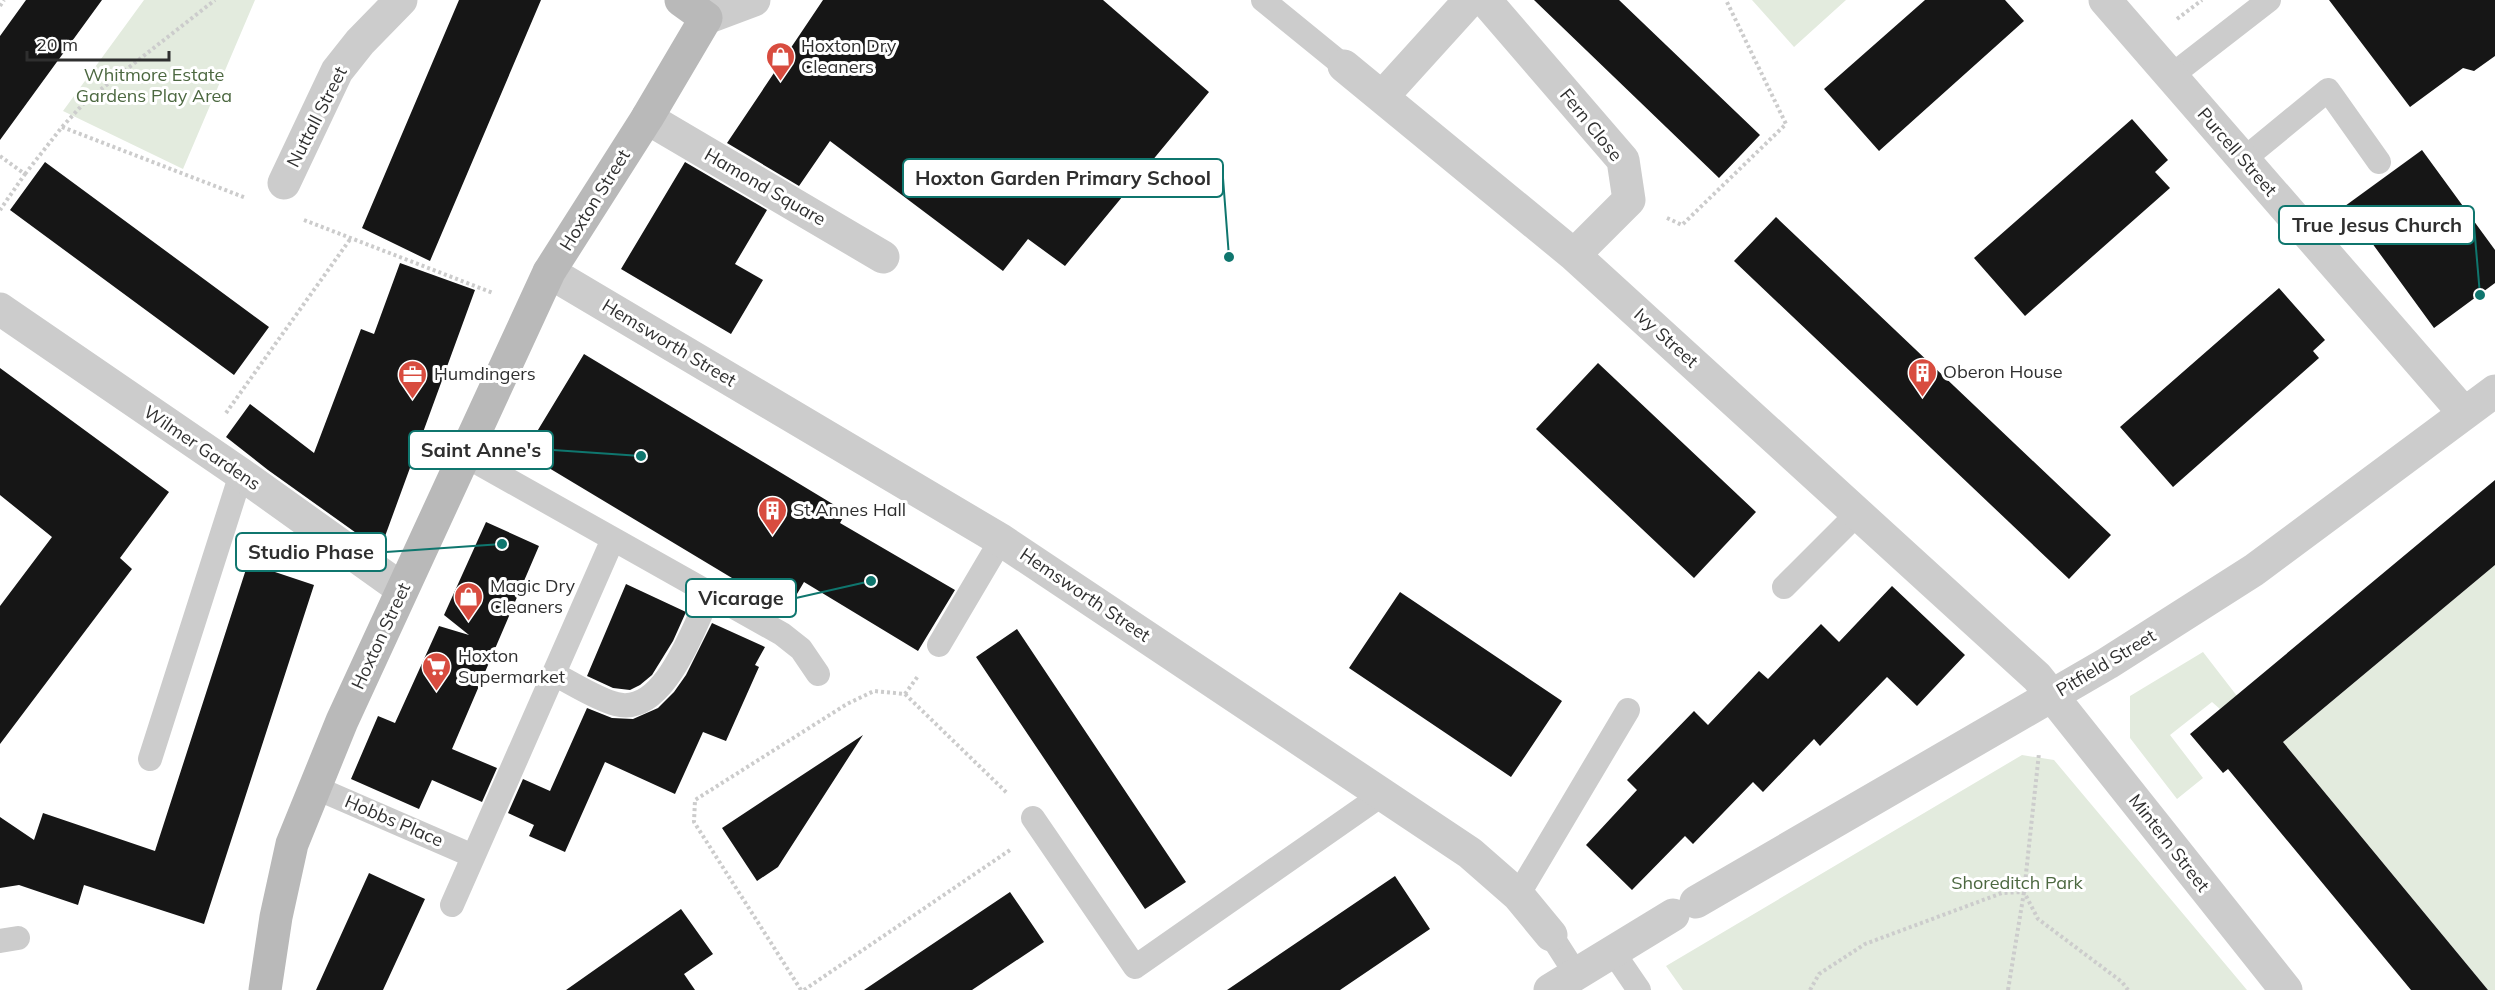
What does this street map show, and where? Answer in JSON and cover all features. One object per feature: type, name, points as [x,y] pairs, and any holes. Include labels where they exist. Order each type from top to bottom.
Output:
[{"type":"street","name":"Nuttall Street","points":[[284,183],[338,71],[360,42],[400,0]]},
{"type":"street","name":"Hoxton Street","points":[[265,990],[283,878],[292,844],[314,787],[402,589],[549,272],[647,118],[699,6],[754,0]]},
{"type":"street","points":[[1382,97],[1470,0]]},
{"type":"street","name":"Fern Close","points":[[1485,0],[1623,160],[1629,200]]},
{"type":"street","name":"Purcell Street","points":[[2105,0],[2464,413]]},
{"type":"street","name":"Ivy Street","points":[[1344,66],[1574,255],[2037,677],[2052,695]]},
{"type":"street","name":"Hamond Square","points":[[647,118],[883,256]]},
{"type":"street","points":[[1574,255],[1629,200]]},
{"type":"street","name":"Hemsworth Street","points":[[549,272],[1001,540],[1470,854],[1518,896],[1551,935]]},
{"type":"street","name":"Wilmer Gardens","points":[[0,309],[241,474],[402,589]]},
{"type":"street","name":"Pitfield Street","points":[[1563,982],[1684,908],[2052,695],[2254,570],[2495,391]]},
{"type":"street","name":"Mintern Street","points":[[2052,695],[2286,990]]},
{"type":"lane","name":"Ivy Street","points":[[1263,0],[1344,66]]},
{"type":"lane","points":[[2170,76],[2269,0]]},
{"type":"lane","points":[[2244,159],[2328,90],[2379,162]]},
{"type":"lane","points":[[464,455],[782,634],[801,650],[818,674]]},
{"type":"lane","points":[[150,759],[241,474]]},
{"type":"lane","points":[[1784,587],[1858,513]]},
{"type":"lane","points":[[452,905],[613,539]]},
{"type":"lane","points":[[939,645],[1001,540]]},
{"type":"lane","points":[[554,674],[616,704],[634,705],[648,699],[663,686],[710,594]]},
{"type":"lane","points":[[1518,896],[1628,711]]},
{"type":"lane","name":"Hobbs Place","points":[[314,787],[473,856]]},
{"type":"lane","points":[[1037,824],[1135,967],[1383,794]]},
{"type":"lane","name":"Hemsworth Street","points":[[1551,935],[1563,982]]},
{"type":"lane","points":[[1613,952],[1639,990]]},
{"type":"path","points":[[0,6],[4,0]]},
{"type":"path","points":[[0,210],[62,127],[86,101],[215,0]]},
{"type":"path","points":[[1629,200],[1682,225],[1786,124],[1726,0]]},
{"type":"path","points":[[0,156],[25,174]]},
{"type":"path","points":[[201,448],[351,238]]},
{"type":"path","points":[[906,694],[939,645]]},
{"type":"path","points":[[874,690],[906,694],[1037,824],[803,990],[694,822],[695,800],[847,704],[874,690]]},
{"type":"path","points":[[2008,990],[2024,892],[2039,748]]},
{"type":"path","points":[[1810,990],[1819,974],[1865,944],[2002,893],[2024,892]]},
{"type":"path","points":[[2024,892],[2038,919],[2122,982],[2128,990]]},
{"type":"green space","name":"Whitmore Estate Gardens Play Area","points":[[144,0],[255,0],[183,169],[63,111]]},
{"type":"green space","points":[[1752,0],[1846,0],[1794,47]]},
{"type":"green space","points":[[2495,565],[2495,990],[2488,990],[2283,742]]},
{"type":"green space","points":[[2203,652],[2237,696],[2220,709],[2212,702],[2170,735],[2203,778],[2177,799],[2130,738],[2130,696]]},
{"type":"green space","name":"Shoreditch Park","points":[[2022,755],[2054,760],[2247,990],[1683,990],[1666,966]]},
{"type":"building","points":[[26,0],[102,0],[0,140],[0,36]]},
{"type":"building","points":[[459,0],[541,0],[430,261],[362,228]]},
{"type":"building","points":[[823,0],[1103,0],[1209,92],[1065,266],[1028,239],[1003,271],[830,141],[799,186],[727,143]]},
{"type":"building","points":[[1534,0],[1619,0],[1760,135],[1719,178]]},
{"type":"building","points":[[1925,0],[2005,0],[2024,21],[1879,151],[1824,89]]},
{"type":"building","points":[[2329,0],[2495,0],[2495,56],[2474,71],[2463,68],[2410,107]]},
{"type":"building","points":[[2132,119],[2168,160],[2155,172],[2170,188],[2025,316],[1974,258]]},
{"type":"building","points":[[2422,150],[2495,250],[2495,283],[2434,328],[2345,206]]},
{"type":"building","points":[[45,162],[269,327],[234,375],[10,210]]},
{"type":"building","points":[[685,162],[767,210],[735,264],[763,280],[731,334],[621,269]]},
{"type":"building","name":"Oberon House","points":[[1776,217],[2111,535],[2069,579],[1734,261]]},
{"type":"building","points":[[400,263],[475,290],[384,539],[373,545],[226,437],[250,404],[314,453],[361,329],[374,334]]},
{"type":"building","points":[[2279,288],[2325,340],[2313,351],[2319,358],[2173,487],[2120,427]]},
{"type":"building","points":[[584,354],[846,512],[840,523],[955,590],[918,651],[804,582],[787,611],[524,453]]},
{"type":"building","points":[[1598,363],[1756,512],[1694,578],[1536,429]]},
{"type":"building","points":[[0,368],[169,492],[120,558],[132,569],[0,744],[0,606],[52,537],[0,495]]},
{"type":"building","points":[[2495,480],[2495,565],[2283,742],[2488,990],[2411,990],[2228,769],[2223,773],[2190,734]]},
{"type":"building","points":[[486,522],[539,546],[452,749],[497,768],[482,802],[432,780],[419,809],[351,779],[378,716],[395,723],[439,626],[469,635],[444,615]]},
{"type":"building","points":[[248,563],[314,585],[204,924],[84,885],[78,905],[19,885],[0,888],[0,817],[34,840],[43,813],[155,851]]},
{"type":"building","points":[[626,584],[686,612],[673,641],[652,675],[630,690],[613,688],[587,676]]},
{"type":"building","points":[[1892,586],[1965,655],[1917,706],[1887,677],[1820,746],[1814,739],[1763,792],[1753,782],[1693,844],[1685,836],[1632,890],[1586,845],[1637,790],[1627,780],[1694,711],[1708,725],[1759,671],[1768,679],[1821,624],[1839,642]]},
{"type":"building","points":[[1400,592],[1562,701],[1511,777],[1349,668]]},
{"type":"building","points":[[712,623],[765,647],[755,665],[759,667],[726,741],[703,732],[675,794],[605,762],[565,852],[529,836],[534,825],[508,813],[523,779],[550,791],[587,708],[612,718],[633,719],[658,708],[674,692],[686,675]]},
{"type":"building","points":[[1017,629],[1186,882],[1145,909],[976,657]]},
{"type":"building","points":[[863,735],[778,867],[757,881],[722,828]]},
{"type":"building","points":[[369,873],[425,899],[383,990],[316,990]]},
{"type":"building","points":[[1395,876],[1430,929],[1340,990],[1227,990]]},
{"type":"building","points":[[1010,892],[1044,942],[972,990],[864,990]]},
{"type":"building","points":[[681,909],[713,954],[684,974],[695,990],[566,990]]},
{"type":"place","name":"Hoxton Dry Cleaners","points":[[780,82]]},
{"type":"place","name":"Hoxton Garden Primary School","points":[[1229,257]]},
{"type":"place","name":"True Jesus Church","points":[[2480,295]]},
{"type":"place","name":"Oberon House","points":[[1922,398]]},
{"type":"place","name":"Humdingers","points":[[413,400]]},
{"type":"place","name":"Saint Anne's","points":[[641,456]]},
{"type":"place","name":"St Annes Hall","points":[[772,536]]},
{"type":"place","name":"Studio Phase","points":[[502,544]]},
{"type":"place","name":"Vicarage","points":[[871,581]]},
{"type":"place","name":"Magic Dry Cleaners","points":[[469,622]]},
{"type":"place","name":"Hoxton Supermarket","points":[[437,692]]}]
